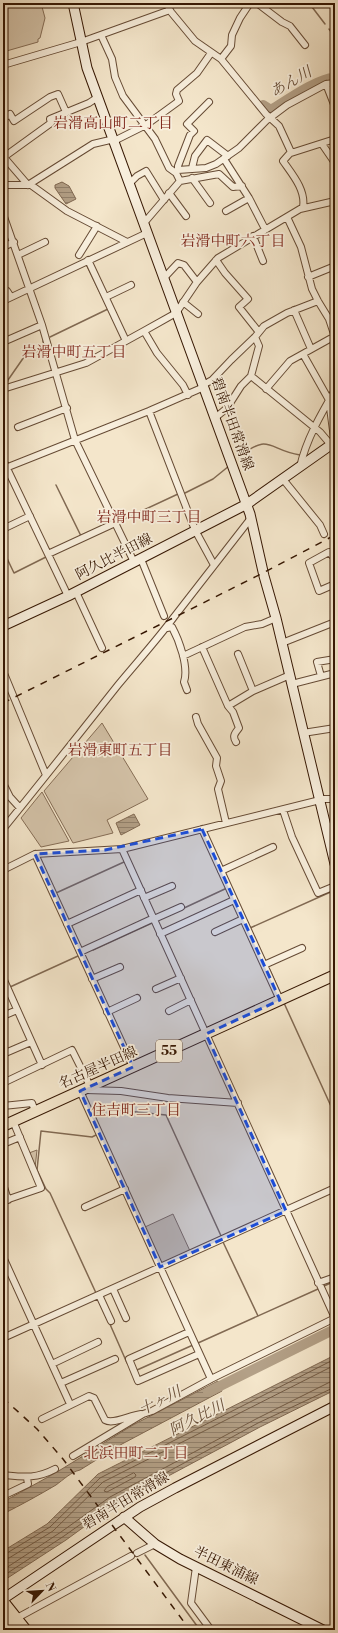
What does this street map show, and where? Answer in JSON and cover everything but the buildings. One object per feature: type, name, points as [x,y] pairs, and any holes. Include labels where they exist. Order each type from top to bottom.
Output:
[{"type":"main road","name":"碧南半田常滑線","points":[[73,3],[87,68],[130,183],[163,279],[247,504],[335,864]]},
{"type":"main road","name":"阿久比半田線","points":[[3,626],[72,594],[247,504],[282,478],[334,444]]},
{"type":"main road","name":"名古屋半田線","points":[[8,1124],[335,975]]},
{"type":"main road","name":"碧南半田常滑線","points":[[3,1600],[124,1517],[175,1488],[335,1406]]},
{"type":"main road","name":"半田東浦線","points":[[124,1517],[155,1544],[196,1567],[323,1630]]},
{"type":"main road","points":[[3,1600],[26,1630]]},
{"type":"main road","points":[[3,1614],[15,1630]]},
{"type":"street","points":[[166,3],[195,41],[221,59],[270,118],[279,126],[291,153]]},
{"type":"street","points":[[221,59],[231,46],[232,35],[240,18],[250,3]]},
{"type":"street","points":[[257,3],[282,22],[290,26],[305,45]]},
{"type":"street","points":[[3,65],[81,42],[170,10]]},
{"type":"street","points":[[101,35],[112,59],[115,77],[123,96],[156,142],[162,157],[169,168],[177,172],[192,168],[206,168],[226,158],[270,118],[287,105],[326,84],[335,83]]},
{"type":"street","points":[[28,185],[93,144],[110,140],[114,141],[145,126],[179,101],[176,94],[177,90],[194,76],[211,53]]},
{"type":"street","points":[[326,84],[335,107]]},
{"type":"street","points":[[3,119],[10,114],[14,121],[50,97],[58,94],[66,112]]},
{"type":"street","points":[[28,185],[3,157],[51,123],[50,119],[98,97]]},
{"type":"street","points":[[180,181],[177,172],[178,166],[190,135],[194,131],[187,124],[209,102]]},
{"type":"street","points":[[303,207],[304,197],[299,185],[283,161],[291,153],[335,139]]},
{"type":"street","points":[[192,168],[195,156],[207,140],[226,158],[265,229]]},
{"type":"street","points":[[322,144],[335,162]]},
{"type":"street","points":[[130,183],[137,176],[146,172],[164,200]]},
{"type":"street","points":[[144,223],[180,181],[219,174],[233,188],[242,186]]},
{"type":"street","points":[[192,178],[210,203]]},
{"type":"street","points":[[3,184],[31,185],[67,211],[127,242]]},
{"type":"street","points":[[169,193],[186,216]]},
{"type":"street","points":[[226,211],[249,198]]},
{"type":"street","points":[[3,389],[86,363],[176,313],[197,282],[216,260],[253,236],[287,218],[303,207],[335,201]]},
{"type":"street","points":[[3,216],[14,242],[42,325],[75,440],[115,522],[166,616],[178,612]]},
{"type":"street","points":[[266,389],[290,361],[335,337],[329,319],[318,301],[308,277],[300,247],[287,218]]},
{"type":"street","points":[[79,255],[96,226]]},
{"type":"street","points":[[3,301],[147,233]]},
{"type":"street","points":[[253,236],[263,261]]},
{"type":"street","points":[[3,247],[14,242]]},
{"type":"street","points":[[18,255],[46,242]]},
{"type":"street","points":[[88,260],[126,341]]},
{"type":"street","points":[[215,418],[227,408],[241,386],[251,376],[259,346],[257,334],[239,308],[248,299],[225,273],[216,260]]},
{"type":"street","points":[[163,279],[178,263],[184,265],[197,282]]},
{"type":"street","points":[[308,277],[335,266]]},
{"type":"street","points":[[106,297],[130,285]]},
{"type":"street","points":[[3,290],[7,291],[11,297]]},
{"type":"street","points":[[5,468],[188,395],[212,380],[257,334],[274,319],[318,301]]},
{"type":"street","points":[[183,302],[198,314]]},
{"type":"street","points":[[294,310],[311,349]]},
{"type":"street","points":[[3,342],[42,325]]},
{"type":"street","points":[[144,331],[157,353],[183,385],[188,395]]},
{"type":"street","points":[[303,354],[330,400],[334,444]]},
{"type":"street","points":[[251,376],[334,444]]},
{"type":"street","points":[[300,467],[302,456],[335,390]]},
{"type":"street","points":[[18,427],[67,408]]},
{"type":"street","points":[[149,411],[195,530],[214,565]]},
{"type":"street","points":[[3,460],[5,468],[48,554],[102,648]]},
{"type":"street","points":[[282,478],[320,526],[324,534]]},
{"type":"street","points":[[3,529],[30,516]]},
{"type":"street","points":[[3,829],[137,662],[167,628],[251,518]]},
{"type":"street","points":[[48,554],[115,522]]},
{"type":"street","points":[[335,559],[329,552],[309,563],[319,591],[333,585],[335,593]]},
{"type":"street","points":[[183,656],[245,627],[262,624],[276,618]]},
{"type":"street","points":[[282,643],[334,624]]},
{"type":"street","points":[[167,628],[172,627],[179,639],[183,656],[184,682],[187,690]]},
{"type":"street","points":[[202,647],[239,728],[234,734],[236,742]]},
{"type":"street","points":[[238,654],[253,691]]},
{"type":"street","points":[[321,676],[317,662],[335,659]]},
{"type":"street","points":[[3,671],[46,775]]},
{"type":"street","points":[[228,706],[253,691],[291,680],[335,673]]},
{"type":"street","points":[[196,717],[198,724],[217,758],[216,766],[221,781],[218,789],[226,823]]},
{"type":"street","points":[[303,733],[335,728]]},
{"type":"street","points":[[3,783],[10,797],[20,808]]},
{"type":"street","points":[[3,870],[35,854],[122,849],[319,801],[335,799]]},
{"type":"street","points":[[283,810],[292,837],[318,893],[335,886]]},
{"type":"street","points":[[202,829],[280,1000]]},
{"type":"street","points":[[221,871],[274,847]]},
{"type":"street","points":[[73,1456],[143,1414],[152,1411],[210,1379],[335,1318],[122,849]]},
{"type":"street","points":[[35,854],[132,1067]]},
{"type":"street","points":[[144,898],[172,886]]},
{"type":"street","points":[[67,924],[141,890]]},
{"type":"street","points":[[160,934],[234,900]]},
{"type":"street","points":[[80,952],[181,907]]},
{"type":"street","points":[[215,932],[243,919]]},
{"type":"street","points":[[264,964],[302,948]]},
{"type":"street","points":[[92,979],[120,967]]},
{"type":"street","points":[[3,978],[42,1065]]},
{"type":"street","points":[[156,990],[181,978]]},
{"type":"street","points":[[107,1012],[137,998]]},
{"type":"street","points":[[169,1010],[191,1000]]},
{"type":"street","points":[[3,1016],[17,1010]]},
{"type":"street","points":[[3,1054],[31,1042]]},
{"type":"street","points":[[3,1083],[72,1050],[84,1089],[125,1189],[210,1379]]},
{"type":"street","points":[[84,1089],[121,1091],[168,1098],[238,1103]]},
{"type":"street","points":[[3,1106],[32,1103],[35,1111]]},
{"type":"street","points":[[3,1184],[6,1200],[41,1188],[20,1138],[8,1124]]},
{"type":"street","points":[[3,1144],[20,1138]]},
{"type":"street","points":[[3,1338],[335,1188]]},
{"type":"street","points":[[85,1207],[125,1189]]},
{"type":"street","points":[[3,1257],[70,1404]]},
{"type":"street","points":[[318,1283],[335,1277]]},
{"type":"street","points":[[113,1289],[126,1318]]},
{"type":"street","points":[[99,1295],[111,1321]]},
{"type":"street","points":[[189,1332],[129,1359],[138,1380],[199,1354]]},
{"type":"street","points":[[52,1364],[98,1342]]},
{"type":"street","points":[[61,1383],[115,1359]]},
{"type":"street","points":[[42,1419],[88,1396],[92,1396],[94,1398],[105,1420],[111,1422],[133,1414],[143,1414]]},
{"type":"street","points":[[3,1475],[27,1478],[35,1475],[43,1475],[55,1469]]},
{"type":"street","points":[[3,1496],[28,1484],[27,1478]]},
{"type":"street","points":[[17,1618],[155,1544]]},
{"type":"street","points":[[196,1567],[191,1603],[211,1630]]},
{"type":"highlighted area","points":[[202,829],[280,1000],[206,1034],[286,1211],[160,1267],[80,1091],[133,1067],[35,854],[105,850]]},
{"type":"green space","points":[[3,3],[41,3],[45,18],[38,42],[3,52]]},
{"type":"green space","points":[[102,723],[148,799],[107,820],[113,833],[73,843],[44,791]]},
{"type":"green space","points":[[42,792],[69,841],[41,847],[21,818]]},
{"type":"green space","points":[[37,1150],[35,1168],[29,1153]]},
{"type":"green space","points":[[173,1214],[190,1251],[164,1263],[161,1262],[145,1227]]},
{"type":"water","points":[[62,182],[69,186],[76,199],[66,204],[55,188],[55,185]]},
{"type":"water","points":[[134,814],[140,825],[121,835],[116,823]]},
{"type":"water","points":[[335,1355],[335,1390],[260,1427],[114,1505],[66,1540],[3,1581],[3,1551],[47,1524],[98,1474]]},
{"type":"water","points":[[218,1381],[222,1391],[122,1444],[80,1470],[70,1474],[56,1485],[3,1514],[3,1502],[57,1472],[133,1425]]},
{"type":"waterway","points":[[309,3],[325,24]]},
{"type":"waterway","points":[[329,29],[335,37]]},
{"type":"waterway","name":"あん川","points":[[263,105],[271,110],[312,85],[329,78],[335,78]]},
{"type":"waterway","points":[[50,337],[108,309],[87,266]]},
{"type":"waterway","points":[[5,386],[24,357],[45,348],[43,341]]},
{"type":"waterway","points":[[239,457],[257,445],[263,444],[289,453],[300,455]]},
{"type":"waterway","points":[[185,493],[213,479],[229,466]]},
{"type":"waterway","points":[[56,485],[81,536]]},
{"type":"waterway","points":[[118,522],[178,494]]},
{"type":"waterway","points":[[3,550],[14,573],[46,557]]},
{"type":"waterway","points":[[56,893],[124,862]]},
{"type":"waterway","points":[[182,909],[227,888]]},
{"type":"waterway","points":[[250,928],[335,890]]},
{"type":"waterway","points":[[93,950],[152,923]]},
{"type":"waterway","points":[[261,952],[265,961]]},
{"type":"waterway","points":[[10,987],[78,956]]},
{"type":"waterway","points":[[268,966],[281,995]]},
{"type":"waterway","points":[[284,1003],[335,1115]]},
{"type":"waterway","points":[[107,1109],[166,1115],[222,1238]]},
{"type":"waterway","points":[[96,1135],[92,1137],[41,1131],[37,1170],[46,1189],[50,1193],[96,1293]]},
{"type":"waterway","points":[[223,1242],[258,1316]]},
{"type":"waterway","points":[[324,1286],[335,1281]]},
{"type":"waterway","points":[[198,1343],[318,1289]]},
{"type":"waterway","points":[[109,1322],[127,1363]]},
{"type":"waterway","name":"十ヶ川","points":[[208,1392],[335,1329]]},
{"type":"waterway","points":[[137,1370],[193,1345]]},
{"type":"waterway","points":[[145,1555],[200,1630]]},
{"type":"railway","points":[[3,703],[263,573],[335,535]]},
{"type":"railway","points":[[3,1398],[37,1429],[63,1459],[190,1630]]},
{"type":"district","name":"岩滑高山町二丁目","points":[[113,123]]},
{"type":"district","name":"岩滑中町六丁目","points":[[233,241]]},
{"type":"district","name":"岩滑中町五丁目","points":[[74,352]]},
{"type":"district","name":"岩滑中町三丁目","points":[[149,517]]},
{"type":"district","name":"岩滑東町五丁目","points":[[120,750]]},
{"type":"district","name":"住吉町三丁目","points":[[136,1110]]},
{"type":"district","name":"北浜田町二丁目","points":[[136,1453]]},
{"type":"water label","name":"阿久比川","points":[[197,1418]]}]
